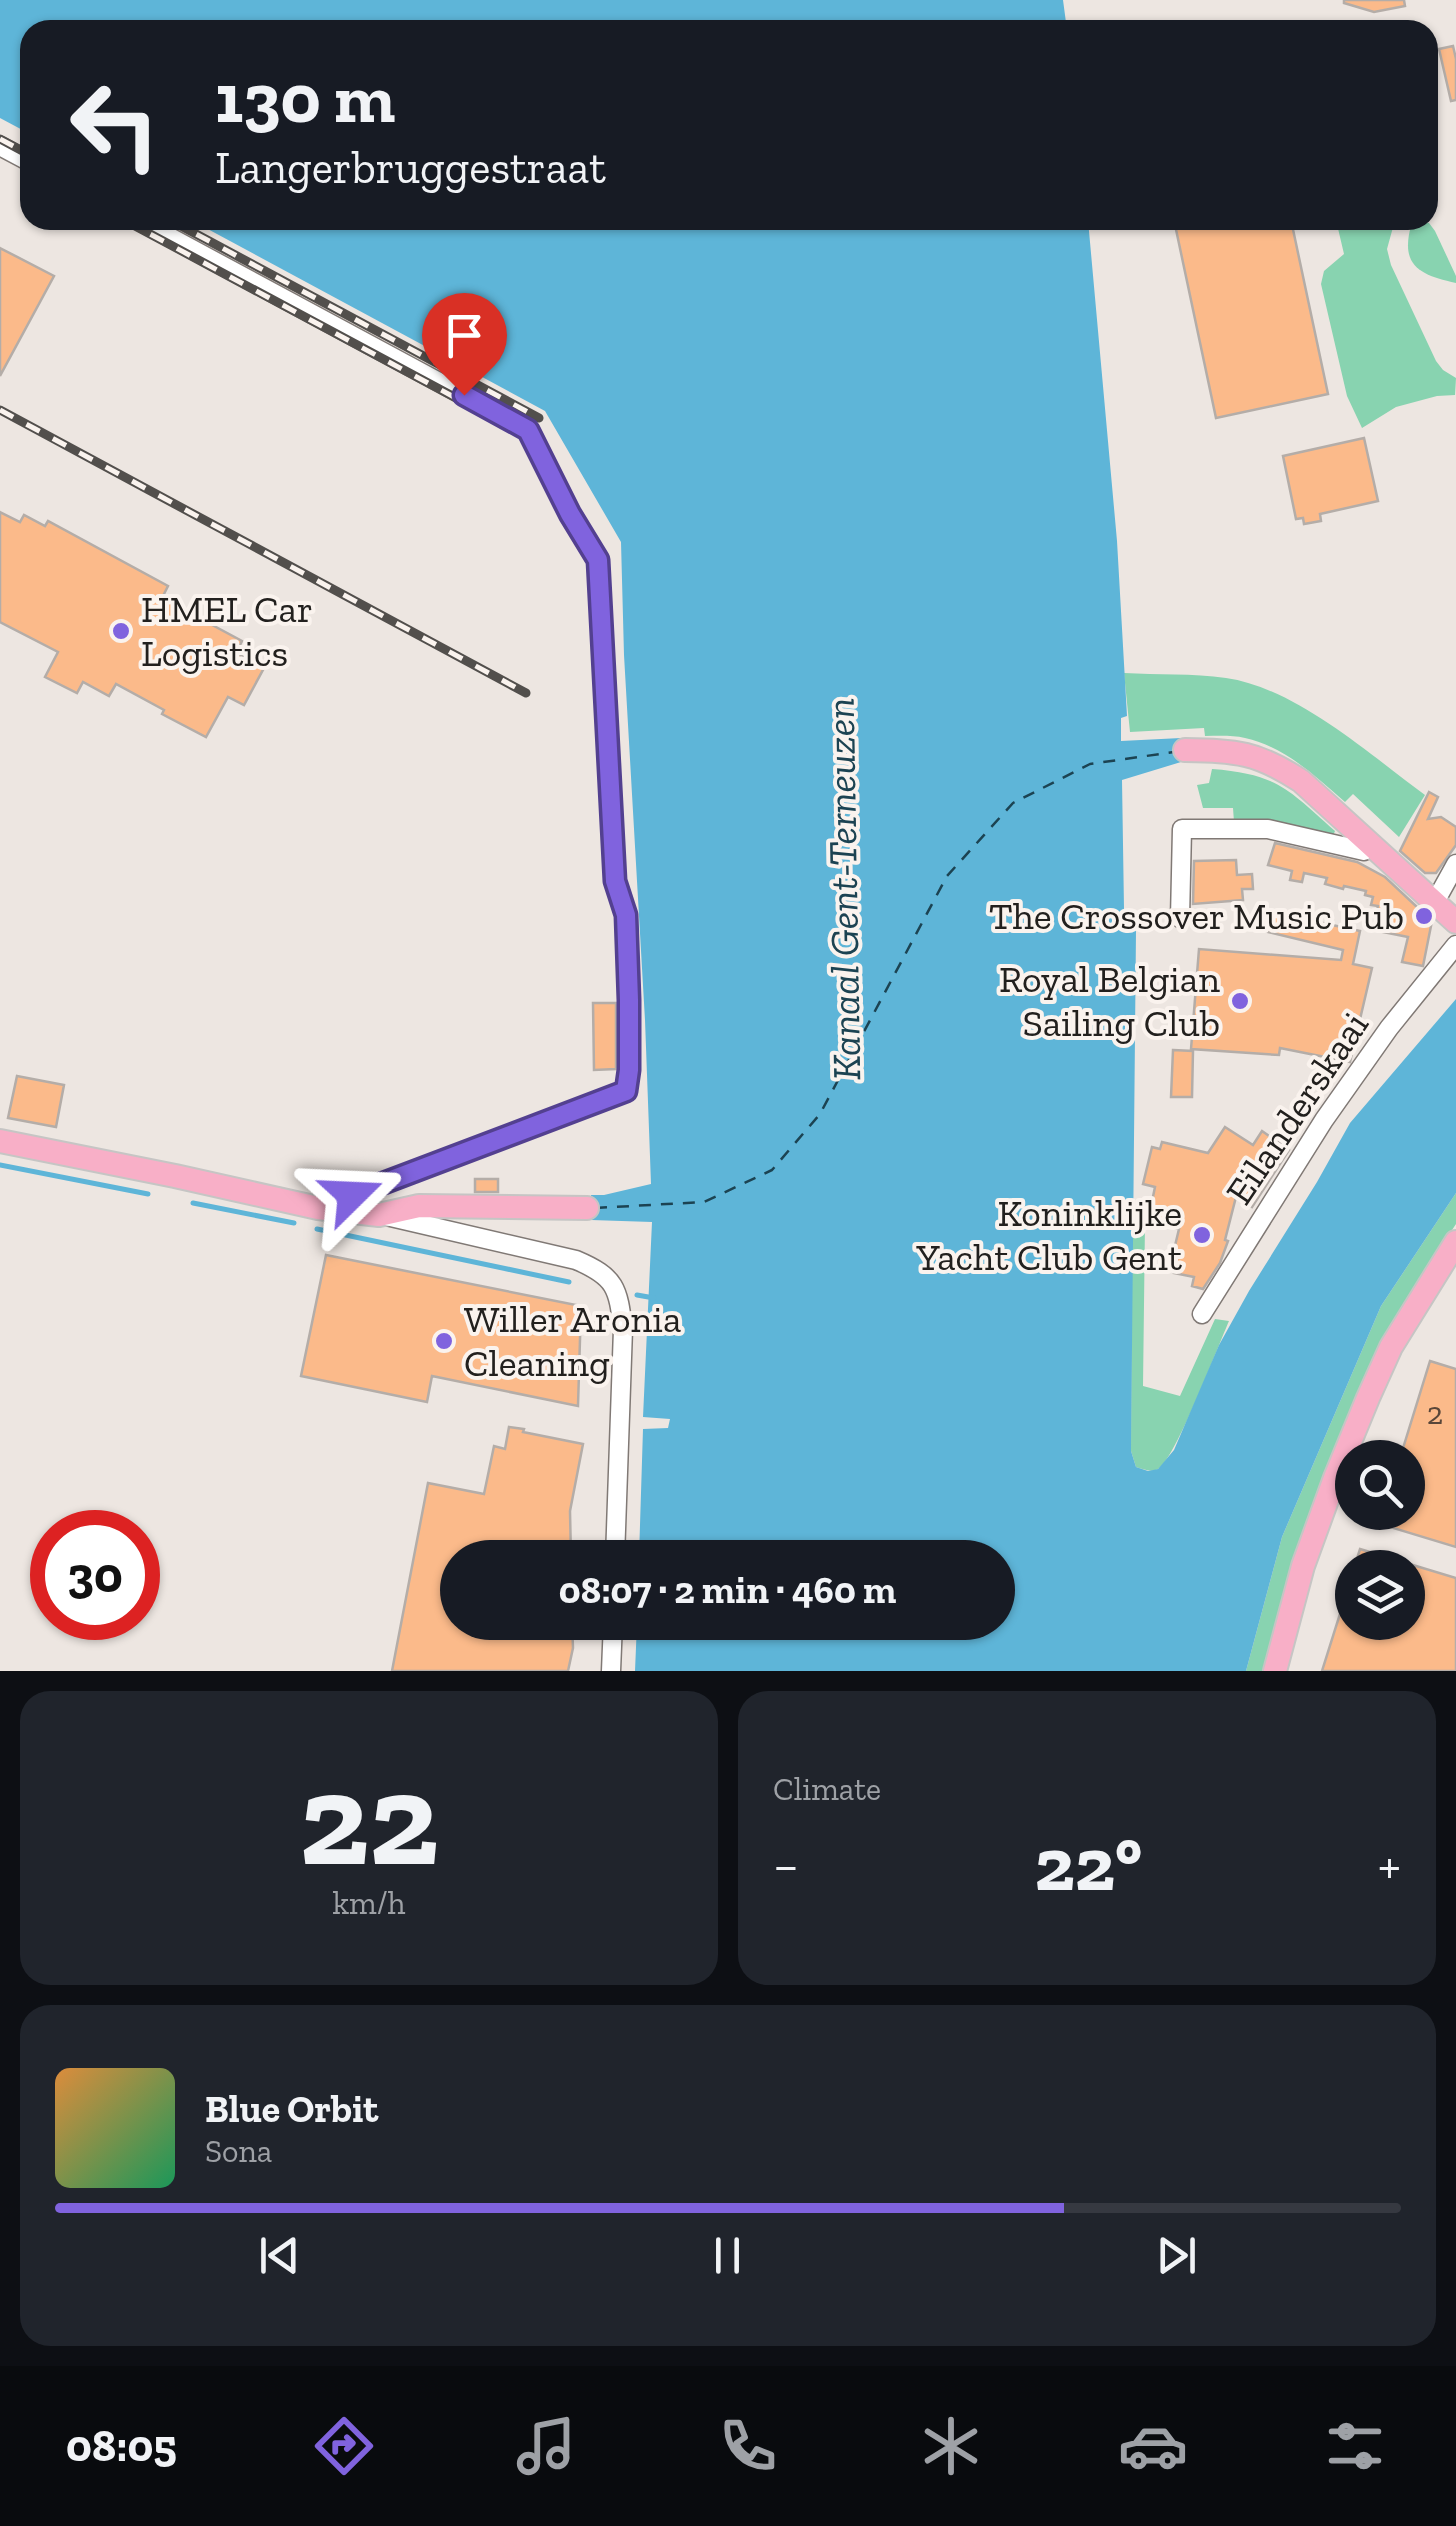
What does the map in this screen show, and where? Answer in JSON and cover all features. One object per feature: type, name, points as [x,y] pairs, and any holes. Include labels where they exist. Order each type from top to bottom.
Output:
[{"type":"main road","points":[[1186,750],[1252,755],[1280,767],[1301,781],[1456,922]]},
{"type":"main road","points":[[0,1141],[318,1208],[379,1214],[419,1206],[587,1208]]},
{"type":"main road","points":[[1276,1671],[1303,1566],[1334,1478],[1391,1347],[1456,1242]]},
{"type":"street","points":[[157,230],[528,430],[598,560],[615,881],[626,915],[626,1091],[318,1208]]},
{"type":"street","points":[[1180,918],[1182,830],[1268,830],[1364,851],[1370,844]]},
{"type":"street","points":[[1435,902],[1456,864]]},
{"type":"street","name":"Eilanderskaai","points":[[1202,1314],[1324,1120],[1389,1028],[1456,946]]},
{"type":"street","points":[[379,1214],[576,1260],[600,1270],[620,1296],[624,1330],[616,1540]]},
{"type":"street","points":[[611,1671],[612,1640]]},
{"type":"green space","points":[[1338,230],[1392,230],[1387,249],[1391,265],[1436,361],[1456,378],[1455,395],[1396,407],[1362,428],[1347,396],[1321,284],[1324,271],[1344,254]]},
{"type":"green space","points":[[1410,230],[1434,230],[1456,283],[1416,266],[1408,251]]},
{"type":"green space","points":[[1124,673],[1226,678],[1252,684],[1331,725],[1425,795],[1399,837],[1353,794],[1345,802],[1298,763],[1260,742],[1235,736],[1205,736],[1204,728],[1130,732]]},
{"type":"green space","points":[[1212,769],[1252,775],[1280,786],[1335,831],[1332,838],[1234,822],[1233,808],[1203,808],[1197,785],[1209,783]]},
{"type":"green space","points":[[1456,1193],[1456,1224],[1382,1342],[1343,1440],[1335,1440],[1335,1459],[1293,1563],[1264,1671],[1246,1671],[1282,1537],[1381,1306]]},
{"type":"green space","points":[[1132,1223],[1145,1223],[1143,1386],[1180,1396],[1215,1319],[1229,1321],[1175,1445],[1166,1461],[1153,1471],[1136,1467],[1131,1451]]},
{"type":"water","points":[[0,0],[1063,0],[1066,20],[20,20],[20,129],[0,118]]},
{"type":"water","name":"Kanaal Gent-Terneuzen","points":[[210,230],[1089,230],[1117,541],[1127,716],[1121,718],[1121,741],[1181,738],[1181,762],[1122,780],[1124,909],[1136,931],[1131,1451],[1136,1467],[1158,1469],[1174,1450],[1219,1345],[1350,1123],[1456,999],[1456,1193],[1381,1306],[1282,1537],[1246,1671],[635,1671],[636,1640],[1015,1640],[1015,1540],[640,1540],[643,1429],[668,1428],[670,1419],[643,1417],[652,1222],[591,1220],[591,1195],[651,1184],[621,542],[545,411]]},
{"type":"building","points":[[1344,0],[1404,0],[1405,6],[1374,12]]},
{"type":"building","points":[[1453,46],[1456,100],[1451,101],[1439,49]]},
{"type":"building","points":[[1176,230],[1293,230],[1328,394],[1216,418]]},
{"type":"building","points":[[0,248],[54,276],[0,376]]},
{"type":"building","points":[[1364,438],[1378,501],[1320,514],[1321,521],[1304,524],[1303,518],[1296,519],[1283,456]]},
{"type":"building","name":"HMEL Car Logistics","points":[[0,512],[20,522],[24,515],[45,526],[48,521],[168,586],[162,598],[242,641],[236,653],[264,668],[244,705],[228,697],[206,737],[116,684],[109,696],[83,682],[77,693],[45,677],[58,652],[0,622]]},
{"type":"building","points":[[1429,792],[1438,797],[1428,819],[1441,817],[1456,827],[1456,845],[1436,873],[1425,873],[1400,851]]},
{"type":"building","points":[[1275,843],[1357,862],[1385,877],[1432,921],[1423,966],[1402,962],[1408,937],[1383,932],[1386,912],[1371,905],[1373,897],[1365,895],[1366,891],[1325,884],[1327,878],[1304,873],[1302,882],[1290,880],[1292,871],[1268,865]]},
{"type":"building","points":[[1236,860],[1237,875],[1252,874],[1253,889],[1242,889],[1243,900],[1193,904],[1194,861]]},
{"type":"building","points":[[1268,911],[1360,931],[1353,964],[1372,968],[1350,1062],[1280,1048],[1279,1055],[1191,1049],[1199,949],[1341,960],[1343,950],[1264,931]]},
{"type":"building","points":[[593,1003],[616,1003],[616,1069],[594,1070]]},
{"type":"building","points":[[1173,1050],[1193,1051],[1192,1097],[1171,1097]]},
{"type":"building","points":[[17,1076],[64,1085],[56,1127],[8,1118]]},
{"type":"building","points":[[1225,1127],[1253,1145],[1262,1131],[1289,1150],[1252,1207],[1236,1197],[1225,1240],[1228,1241],[1220,1263],[1203,1289],[1192,1286],[1194,1277],[1174,1273],[1178,1255],[1173,1254],[1179,1229],[1148,1221],[1155,1187],[1143,1184],[1152,1147],[1160,1149],[1162,1142],[1208,1153]]},
{"type":"building","points":[[475,1179],[498,1179],[498,1192],[475,1192]]},
{"type":"building","name":"Willer Aronia Cleaning","points":[[326,1255],[581,1306],[578,1406],[432,1376],[427,1402],[301,1376]]},
{"type":"building","points":[[1430,1361],[1456,1369],[1456,1547],[1400,1530],[1425,1530],[1425,1440],[1406,1440]]},
{"type":"building","points":[[509,1427],[583,1444],[570,1511],[571,1540],[440,1540],[440,1640],[573,1640],[568,1671],[392,1671],[428,1483],[484,1494],[494,1446],[505,1449]]},
{"type":"building","points":[[1425,1569],[1456,1578],[1456,1671],[1322,1671],[1335,1630],[1335,1640],[1425,1640]]},
{"type":"waterway","points":[[0,1165],[148,1194]]},
{"type":"waterway","points":[[193,1203],[294,1223]]},
{"type":"waterway","points":[[317,1229],[569,1282]]},
{"type":"waterway","points":[[637,1295],[654,1298]]},
{"type":"ferry route","points":[[595,1208],[704,1202],[772,1170],[820,1114],[947,876],[1013,803],[1090,764],[1174,752]]},
{"type":"railway","points":[[0,139],[20,150]]},
{"type":"railway","points":[[143,230],[525,435]]},
{"type":"railway","points":[[189,230],[539,418]]},
{"type":"railway","points":[[0,410],[526,693]]},
{"type":"place","name":"HMEL Car Logistics","points":[[121,631]]},
{"type":"place","name":"The Crossover Music Pub","points":[[1424,916]]},
{"type":"place","name":"Royal Belgian Sailing Club","points":[[1240,1001]]},
{"type":"place","name":"Koninklijke Yacht Club Gent","points":[[1202,1235]]},
{"type":"place","name":"Willer Aronia Cleaning","points":[[444,1341]]},
{"type":"route","points":[[352,1195],[626,1091],[629,1070],[626,915],[615,881],[598,560],[528,430],[464,395]]}]
